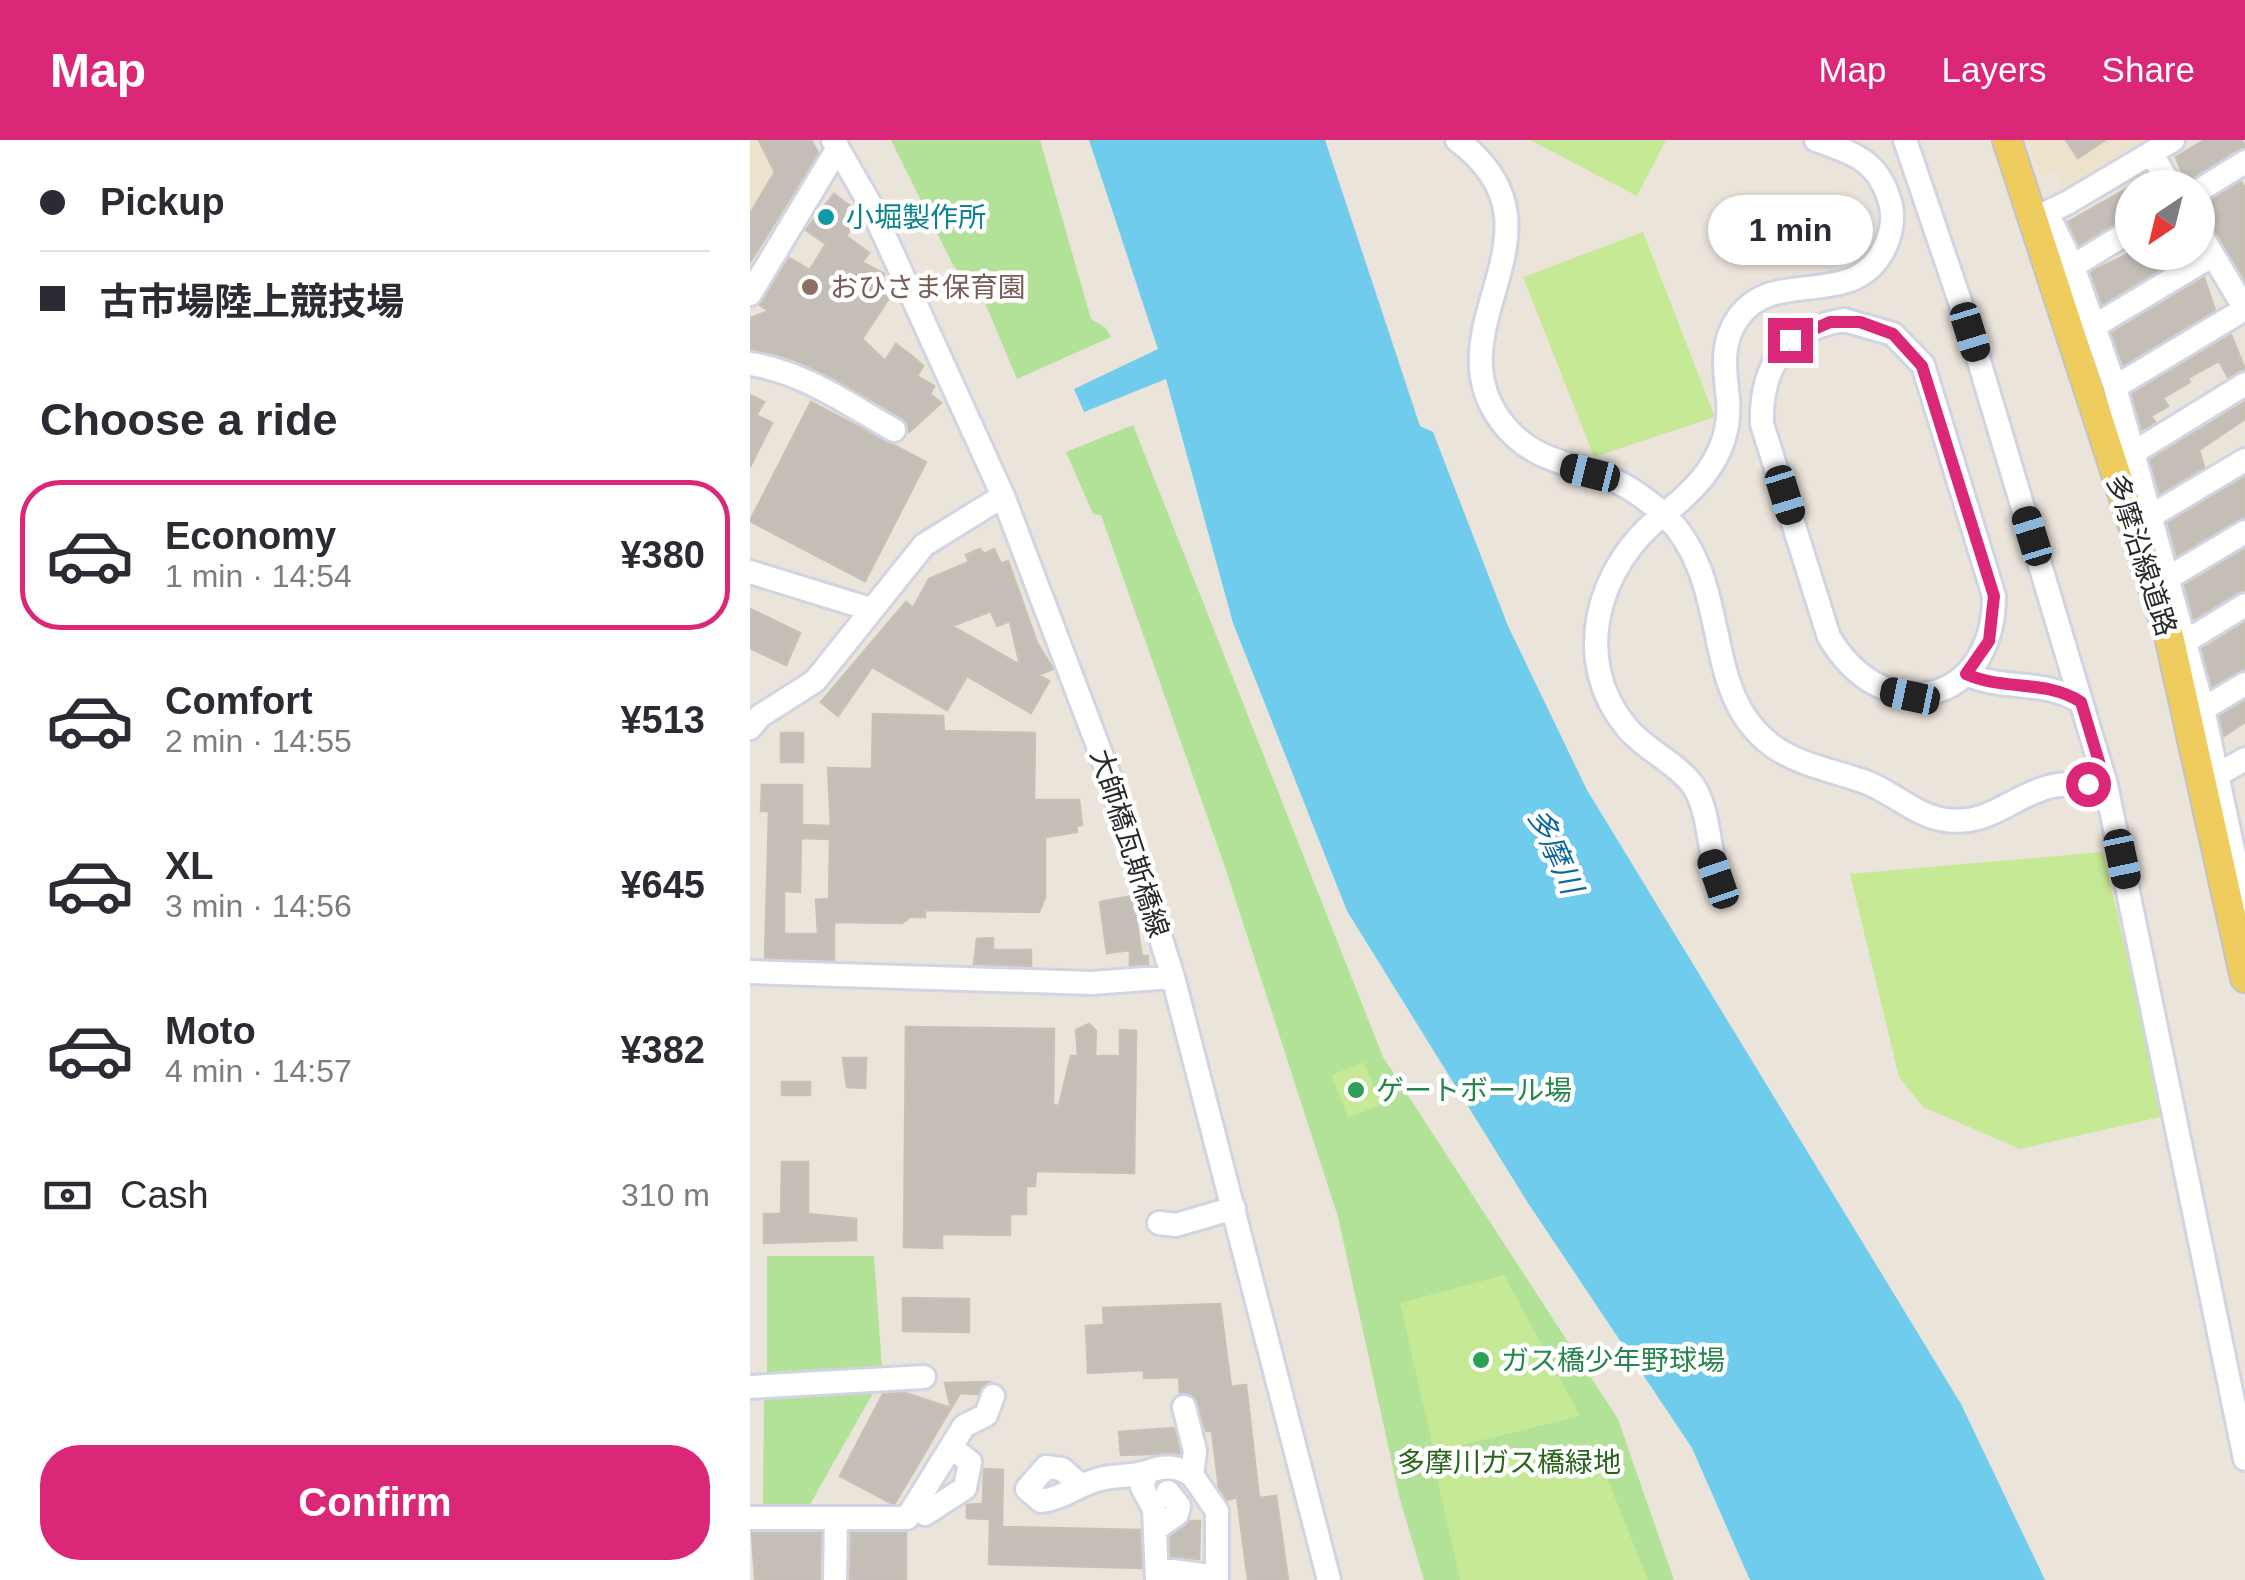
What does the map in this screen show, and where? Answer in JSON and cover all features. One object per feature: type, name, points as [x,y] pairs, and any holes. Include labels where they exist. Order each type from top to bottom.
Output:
[{"type":"main road","name":"多摩沿線道路","points":[[2008,140],[2041,215],[2169,636],[2245,978]]},
{"type":"street","points":[[1457,140],[1490,170],[1508,218],[1504,264],[1480,346],[1492,406],[1512,433],[1538,455],[1620,484],[1664,514],[1687,539],[1705,575],[1718,650],[1734,695],[1763,737],[1784,753],[1876,786],[1943,820],[1986,818],[2045,788],[2106,785]]},
{"type":"street","points":[[1718,879],[1702,803],[1694,786],[1629,730],[1604,687],[1599,668],[1599,609],[1614,568],[1633,540],[1702,481],[1723,442],[1728,418],[1724,363],[1738,318],[1772,292],[1848,283],[1873,266],[1882,252],[1892,211],[1861,146],[1816,140]]},
{"type":"street","points":[[1904,140],[1970,332],[2106,785],[2245,1459]]},
{"type":"street","points":[[2173,140],[2041,215],[2074,266],[2115,387],[2219,774],[2236,814],[2245,906]]},
{"type":"street","points":[[750,294],[835,144]]},
{"type":"street","name":"大師橋瓦斯橋線","points":[[835,144],[870,204],[1003,496],[1109,775],[1172,977],[1329,1580]]},
{"type":"street","points":[[2151,153],[2161,170]]},
{"type":"street","points":[[2215,182],[2243,167]]},
{"type":"street","points":[[2074,266],[2115,241]]},
{"type":"street","points":[[2115,387],[2245,309],[2215,259]]},
{"type":"street","points":[[2096,325],[2189,270]]},
{"type":"street","points":[[1844,320],[1876,326],[1893,334],[1922,366],[1994,596],[1989,641],[1966,674],[1930,694],[1889,692],[1846,665],[1829,637],[1762,424],[1766,375],[1790,340],[1810,328],[1844,320]]},
{"type":"street","points":[[750,364],[773,367],[894,430]]},
{"type":"street","points":[[2133,453],[2245,384]]},
{"type":"street","points":[[2151,516],[2245,460]]},
{"type":"street","points":[[750,728],[760,716],[815,681],[924,546],[1003,496]]},
{"type":"street","points":[[2168,578],[2245,532]]},
{"type":"street","points":[[750,572],[870,609]]},
{"type":"street","points":[[2184,642],[2245,606]]},
{"type":"street","points":[[1966,674],[1988,684],[2032,684],[2064,691],[2081,702]]},
{"type":"street","points":[[2204,709],[2245,684]]},
{"type":"street","points":[[2219,774],[2245,759]]},
{"type":"street","points":[[750,972],[1091,983],[1172,977]]},
{"type":"street","points":[[1159,1224],[1176,1226],[1234,1208]]},
{"type":"street","points":[[750,1387],[924,1377]]},
{"type":"street","points":[[750,1518],[906,1518],[964,1426],[986,1416],[993,1396]]},
{"type":"street","points":[[1184,1408],[1195,1452],[1186,1471],[1170,1509],[1158,1575],[1217,1578],[1216,1511],[1186,1471]]},
{"type":"street","points":[[925,1514],[970,1493],[970,1462],[952,1448]]},
{"type":"street","points":[[1080,1485],[1148,1472],[1186,1471]]},
{"type":"street","points":[[1148,1472],[1142,1486],[1170,1509]]},
{"type":"street","points":[[835,1580],[836,1518]]},
{"type":"shaded area","points":[[750,140],[814,140],[822,164],[750,282]]},
{"type":"shaded area","points":[[2028,140],[2145,140],[2065,188],[2055,170],[2041,177]]},
{"type":"green space","points":[[891,140],[1040,140],[1091,319],[1106,328],[1111,337],[1017,379],[985,303],[953,265]]},
{"type":"green space","points":[[1530,140],[1666,140],[1637,196]]},
{"type":"green space","points":[[1643,232],[1715,417],[1594,457],[1523,277]]},
{"type":"green space","name":"多摩川ガス橋緑地","points":[[1133,425],[1383,1057],[1618,1419],[1674,1580],[1424,1580],[1400,1500],[1338,1217],[1225,867],[1101,515],[1093,514],[1066,452]]},
{"type":"green space","points":[[2103,852],[2164,1116],[2020,1149],[1923,1107],[1899,1077],[1850,874]]},
{"type":"green space","name":"ゲートボール場","points":[[1364,1062],[1381,1105],[1348,1118],[1332,1075]]},
{"type":"green space","points":[[767,1256],[874,1256],[882,1368],[767,1377]]},
{"type":"green space","name":"ガス橋少年野球場","points":[[1504,1275],[1580,1416],[1434,1452],[1400,1303]]},
{"type":"green space","points":[[877,1386],[808,1508],[763,1508],[764,1395]]},
{"type":"green space","points":[[1594,1445],[1648,1580],[1460,1580],[1436,1473]]},
{"type":"water","name":"多摩川","points":[[1089,140],[1325,140],[1420,426],[1433,432],[1508,626],[1587,790],[1961,1404],[2045,1580],[1750,1580],[1692,1448],[1528,1203],[1347,911],[1233,623],[1166,379],[1084,412],[1074,389],[1158,349]]},
{"type":"building","points":[[759,140],[811,140],[818,153],[750,262],[750,214],[775,172]]},
{"type":"building","points":[[2066,140],[2105,140],[2078,158]]},
{"type":"building","points":[[2205,140],[2242,140],[2245,147],[2207,170],[2181,170],[2176,157]]},
{"type":"building","points":[[2241,182],[2245,188],[2245,280],[2215,233],[2215,197]]},
{"type":"building","points":[[834,194],[850,206],[844,213],[856,221],[846,236],[869,253],[862,262],[884,274],[875,290],[889,298],[862,339],[885,361],[896,344],[913,357],[923,366],[917,376],[934,386],[930,394],[941,403],[909,432],[901,417],[831,377],[793,360],[750,349],[750,318],[769,311],[760,305],[789,258],[810,270],[826,244],[806,230]]},
{"type":"building","points":[[2115,196],[2115,225],[2079,245],[2068,222]]},
{"type":"building","points":[[2115,260],[2115,270],[2158,270],[2102,304],[2091,272]]},
{"type":"building","points":[[2204,278],[2215,310],[2123,365],[2112,333]]},
{"type":"building","points":[[2231,335],[2245,369],[2228,377],[2219,361],[2188,378],[2190,382],[2163,398],[2168,406],[2151,416],[2155,422],[2142,430],[2132,394]]},
{"type":"building","points":[[750,395],[764,402],[756,415],[772,423],[750,467]]},
{"type":"building","points":[[811,402],[926,462],[865,581],[750,521]]},
{"type":"building","points":[[2245,402],[2245,419],[2199,450],[2204,467],[2160,493],[2150,460]]},
{"type":"building","points":[[2245,477],[2245,517],[2177,555],[2168,523]]},
{"type":"building","points":[[994,549],[1001,564],[1008,561],[1037,643],[1053,669],[1038,675],[1049,681],[1031,713],[967,676],[947,710],[872,667],[838,716],[821,702],[906,602],[913,608],[929,579],[969,562],[966,555]],"holes":[[[991,611],[997,626],[1010,621],[1020,665],[952,626]]]},
{"type":"building","points":[[2245,549],[2245,590],[2194,619],[2185,585]]},
{"type":"building","points":[[750,609],[800,633],[786,665],[750,648]]},
{"type":"building","points":[[2245,623],[2245,669],[2212,686],[2202,649]]},
{"type":"building","points":[[2245,701],[2245,722],[2224,736],[2220,716]]},
{"type":"building","points":[[873,714],[943,716],[944,731],[1035,733],[1034,800],[1079,800],[1082,825],[1076,826],[1077,832],[1045,837],[1045,897],[1039,912],[925,910],[925,917],[910,917],[902,923],[834,922],[834,960],[765,958],[769,811],[761,811],[762,785],[802,785],[802,825],[831,826],[828,768],[872,769]],"holes":[[[801,838],[830,839],[829,899],[816,900],[818,934],[784,934],[784,891],[800,892]]]},
{"type":"building","points":[[781,733],[803,733],[803,762],[781,762]]},
{"type":"building","points":[[1132,896],[1142,956],[1148,956],[1148,964],[1130,965],[1130,950],[1107,953],[1100,902]]},
{"type":"building","points":[[993,938],[993,950],[1031,950],[1031,966],[974,964],[977,939]]},
{"type":"building","points":[[1089,1024],[1096,1031],[1095,1056],[1120,1056],[1120,1030],[1136,1031],[1134,1173],[1036,1171],[1035,1186],[1026,1186],[1026,1214],[1010,1214],[1010,1235],[942,1234],[942,1248],[904,1247],[906,1027],[1054,1029],[1053,1105],[1059,1106],[1071,1056],[1078,1056],[1076,1030]]},
{"type":"building","points":[[843,1058],[866,1058],[865,1088],[847,1087]]},
{"type":"building","points":[[782,1082],[810,1082],[810,1095],[782,1095]]},
{"type":"building","points":[[782,1162],[808,1162],[808,1214],[856,1219],[856,1240],[764,1243],[764,1214],[781,1214]]},
{"type":"building","points":[[903,1298],[969,1299],[969,1332],[903,1331]]},
{"type":"building","points":[[1220,1304],[1231,1387],[1246,1385],[1259,1498],[1276,1496],[1288,1580],[1248,1580],[1237,1497],[1227,1500],[1219,1488],[1212,1431],[1206,1431],[1195,1397],[1180,1393],[1179,1377],[1144,1378],[1144,1370],[1088,1373],[1086,1326],[1104,1325],[1103,1308]]},
{"type":"building","points":[[989,1382],[978,1394],[960,1393],[951,1408],[945,1383]]},
{"type":"building","points":[[905,1393],[951,1408],[895,1503],[891,1503],[840,1476],[883,1394]]},
{"type":"building","points":[[1174,1428],[1180,1453],[1121,1455],[1119,1432]]},
{"type":"building","points":[[984,1469],[1003,1470],[1002,1527],[1140,1530],[1142,1568],[989,1564],[990,1519],[967,1518],[967,1505],[983,1504]]},
{"type":"building","points":[[1190,1521],[1200,1521],[1199,1559],[1171,1556],[1170,1537]]},
{"type":"building","points":[[752,1533],[821,1533],[820,1580],[755,1580]]},
{"type":"building","points":[[851,1533],[906,1533],[906,1580],[850,1580]]},
{"type":"place","name":"小堀製作所","points":[[826,217]]},
{"type":"place","name":"おひさま保育園","points":[[810,287]]},
{"type":"place","name":"ゲートボール場","points":[[1356,1090]]},
{"type":"place","name":"ガス橋少年野球場","points":[[1481,1360]]},
{"type":"route","points":[[1790,340],[1830,322],[1860,322],[1893,334],[1922,366],[1994,596],[1989,641],[1966,674],[1988,684],[2032,684],[2064,691],[2081,702],[2106,785],[2088,784]]}]
